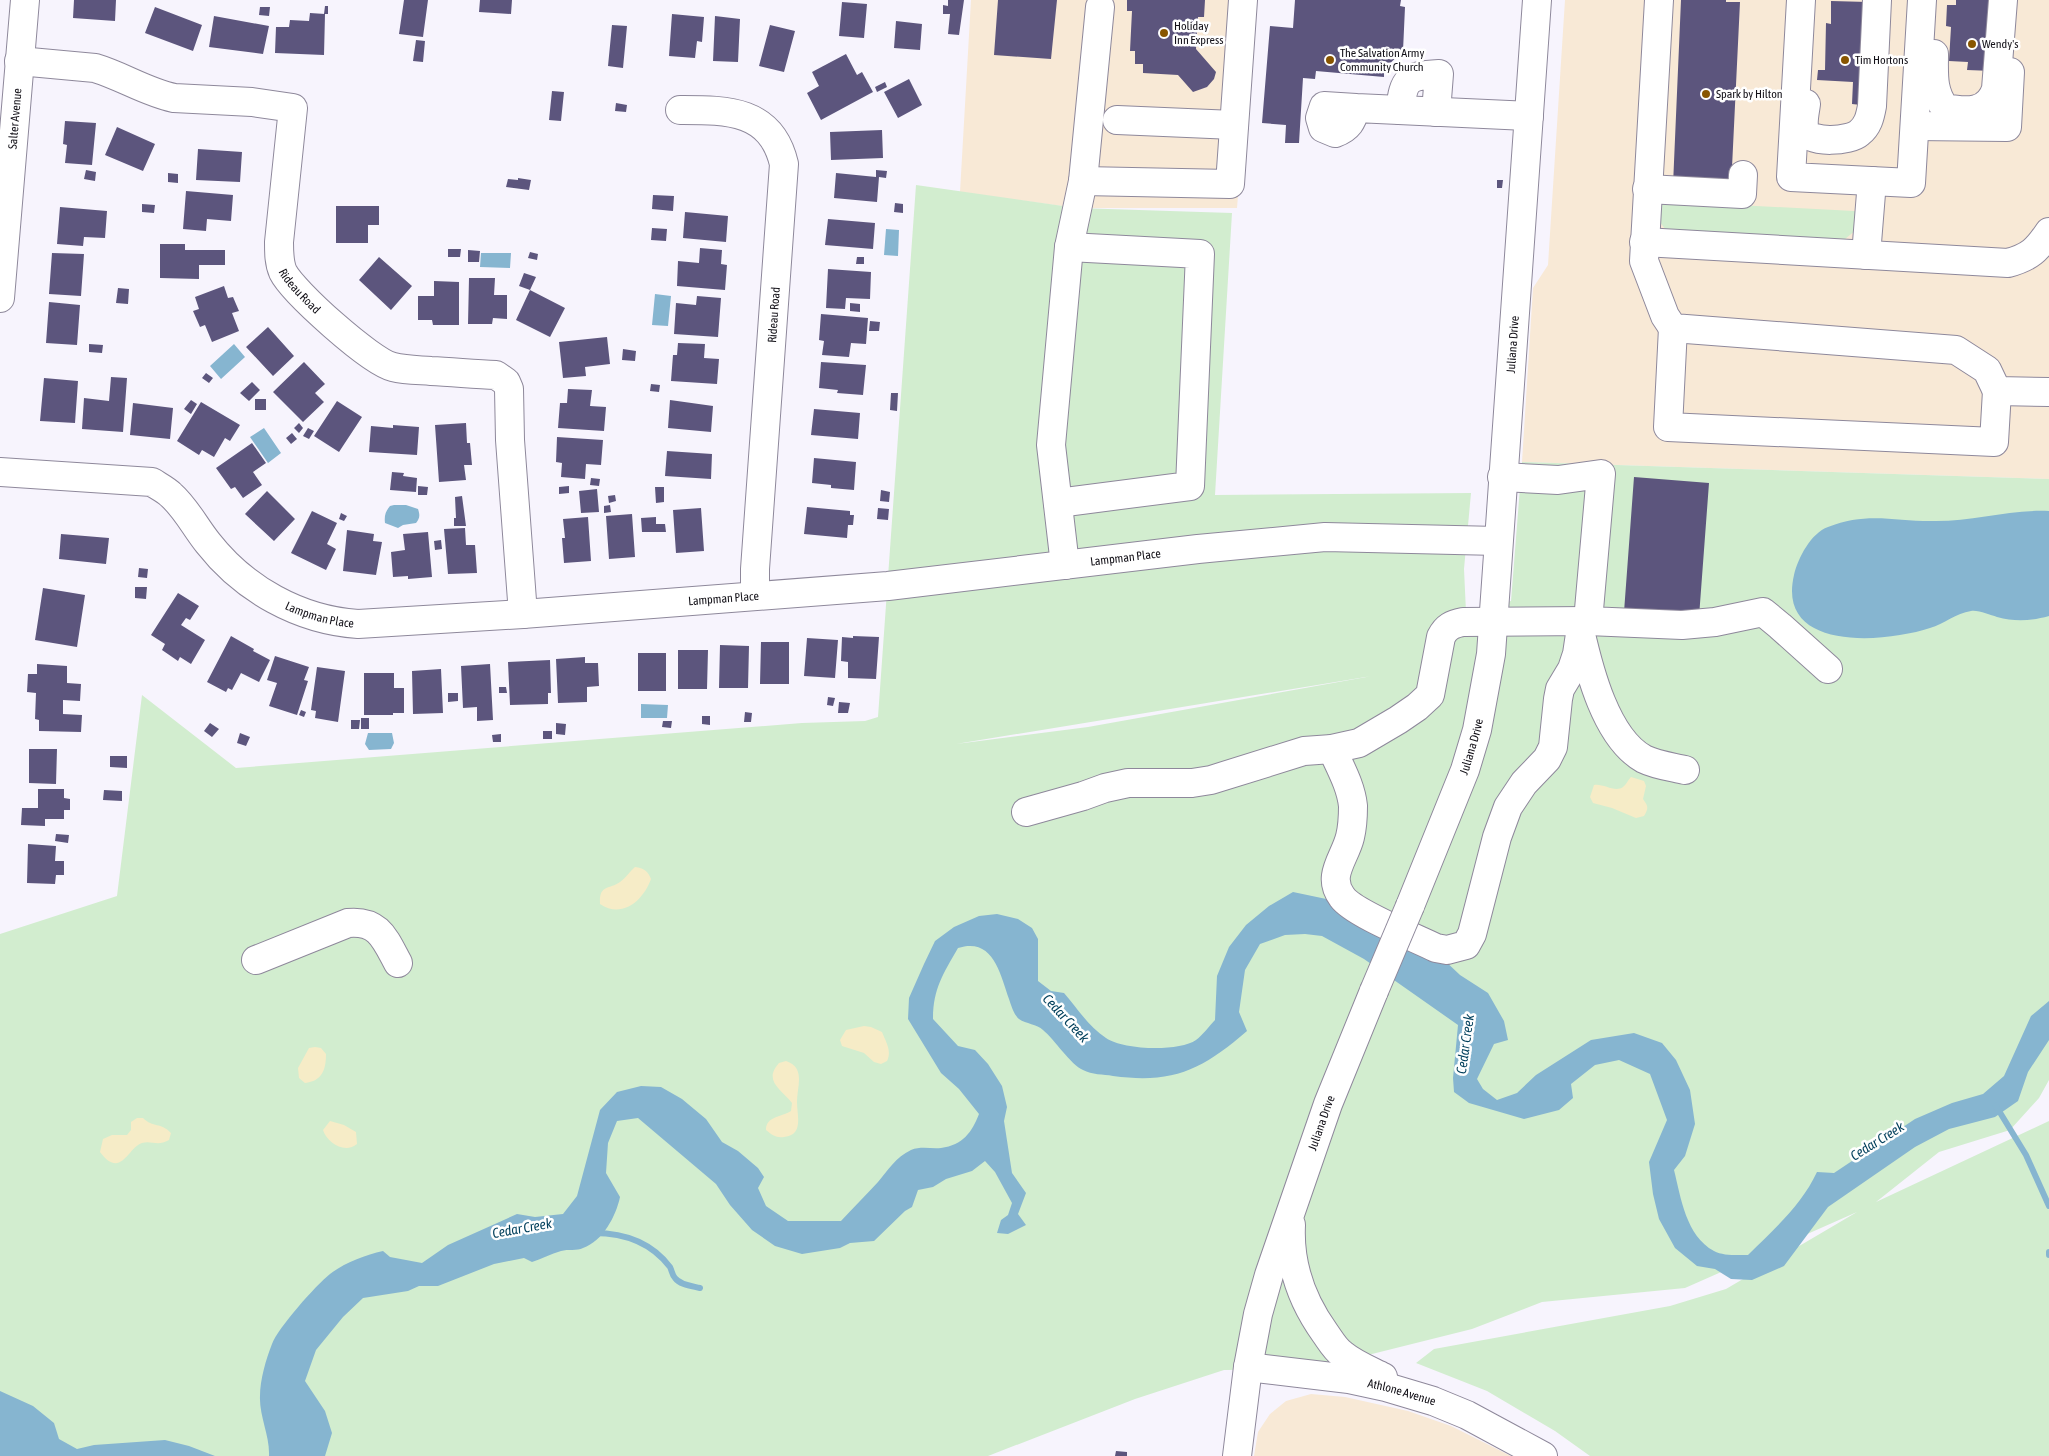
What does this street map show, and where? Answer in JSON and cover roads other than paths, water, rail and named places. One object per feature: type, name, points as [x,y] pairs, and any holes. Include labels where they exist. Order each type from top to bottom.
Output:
[{"type":"street","name":"Salter Avenue","points":[[0,298],[3,208],[20,62],[24,0]]},
{"type":"street","points":[[1083,181],[1230,184],[1243,0]]},
{"type":"street","name":"Juliana Drive","points":[[1237,1456],[1248,1367],[1258,1314],[1300,1178],[1328,1104],[1465,770],[1485,694],[1494,622],[1502,477],[1537,0]]},
{"type":"street","points":[[1659,0],[1644,261],[1665,316],[1674,328],[1668,427],[1994,442],[1997,391],[1987,370],[1956,350],[1674,328]]},
{"type":"street","points":[[1801,0],[1791,177],[1912,183],[1922,0]]},
{"type":"street","points":[[1812,0],[1804,122],[1805,131],[1810,136],[1818,139],[1853,137],[1860,133],[1869,122],[1872,106],[1876,0]]},
{"type":"street","points":[[1936,0],[1934,86],[1939,101],[1945,108],[1961,111],[1976,111],[1993,97],[1997,81],[2003,0]]},
{"type":"street","points":[[1915,126],[2007,127],[2012,0]]},
{"type":"street","points":[[1065,565],[1051,445],[1069,246],[1083,181],[1100,7]]},
{"type":"street","name":"Rideau Road","points":[[20,62],[95,68],[174,98],[252,102],[293,108],[279,242],[279,259],[284,273],[292,285],[356,344],[372,357],[391,367],[410,370],[496,375],[506,382],[509,389],[510,433],[523,614]]},
{"type":"street","points":[[1400,110],[1402,87],[1411,79],[1421,75],[1439,74],[1436,112]]},
{"type":"street","points":[[1356,108],[1529,116]]},
{"type":"street","name":"Rideau Road","points":[[680,110],[727,111],[749,118],[771,135],[780,151],[784,164],[755,569],[755,595]]},
{"type":"street","points":[[1116,120],[1234,125]]},
{"type":"street","points":[[1647,189],[1742,194],[1743,175]]},
{"type":"street","points":[[1866,255],[1872,181]]},
{"type":"street","points":[[1644,242],[2008,263],[2024,259],[2039,247],[2049,232]]},
{"type":"street","points":[[1058,503],[1190,486],[1200,254],[1069,246]]},
{"type":"street","points":[[1997,391],[2049,392]]},
{"type":"street","name":"Lampman Place","points":[[0,472],[152,482],[170,494],[182,507],[209,544],[225,562],[261,592],[290,606],[334,621],[367,624],[888,586],[1325,537],[1498,541]]},
{"type":"street","points":[[1332,749],[1345,776],[1353,806],[1350,837],[1337,869],[1335,885],[1342,899],[1362,912],[1436,948],[1447,950],[1466,945],[1472,934],[1502,822],[1516,794],[1547,759],[1553,747],[1560,689],[1574,661],[1584,626],[1601,474],[1558,480],[1502,477]]},
{"type":"street","points":[[1026,812],[1128,783],[1192,783],[1211,780],[1304,750],[1332,749],[1359,743],[1378,733],[1417,707],[1430,695],[1441,637],[1445,629],[1452,624],[1463,622],[1584,626],[1682,625],[1715,622],[1762,612],[1828,669]]},
{"type":"street","points":[[1584,626],[1586,655],[1596,686],[1608,714],[1626,745],[1646,760],[1685,770]]},
{"type":"street","points":[[256,960],[348,923],[358,922],[374,926],[383,935],[398,963]]},
{"type":"street","points":[[1300,1178],[1291,1227],[1292,1256],[1299,1288],[1313,1317],[1341,1354],[1354,1363],[1434,1401]]},
{"type":"street","name":"Athlone Avenue","points":[[1248,1367],[1349,1380],[1386,1387],[1434,1401],[1467,1415],[1542,1456]]},
{"type":"water","points":[[886,229],[899,230],[898,256],[884,255]]},
{"type":"water","points":[[481,253],[511,253],[510,268],[480,267]]},
{"type":"water","points":[[655,294],[671,296],[668,326],[652,325]]},
{"type":"water","points":[[234,344],[245,357],[221,379],[210,366]]},
{"type":"water","points":[[264,428],[281,453],[268,463],[250,437]]},
{"type":"water","points":[[406,505],[418,509],[419,516],[416,523],[403,525],[398,528],[385,523],[386,511],[390,506]]},
{"type":"water","points":[[2049,511],[2049,616],[2017,620],[2004,619],[1971,611],[1935,626],[1910,633],[1887,637],[1862,638],[1838,636],[1817,630],[1801,618],[1793,600],[1794,575],[1806,547],[1822,530],[1842,522],[1869,518],[1922,521],[1950,520],[2021,512]]},
{"type":"water","points":[[641,704],[668,705],[667,718],[641,718]]},
{"type":"water","points":[[368,733],[392,733],[394,743],[391,749],[369,750],[365,744]]},
{"type":"water","name":"Cedar Creek","points":[[1293,892],[1350,904],[1426,943],[1460,975],[1488,993],[1504,1021],[1508,1040],[1494,1044],[1477,1079],[1483,1089],[1497,1100],[1517,1093],[1536,1075],[1591,1040],[1634,1033],[1662,1043],[1676,1060],[1690,1090],[1695,1124],[1685,1156],[1674,1170],[1682,1204],[1697,1236],[1714,1251],[1722,1254],[1748,1255],[1795,1206],[1817,1172],[1834,1173],[1915,1119],[1952,1103],[1983,1094],[2004,1076],[2031,1016],[2049,1001],[2049,1040],[2028,1072],[2018,1101],[1995,1117],[1949,1129],[1915,1147],[1828,1207],[1784,1266],[1752,1280],[1731,1279],[1715,1269],[1697,1266],[1675,1248],[1659,1219],[1653,1194],[1649,1162],[1667,1120],[1650,1074],[1619,1060],[1595,1065],[1571,1084],[1573,1098],[1559,1110],[1524,1119],[1469,1103],[1454,1092],[1453,1078],[1458,1025],[1364,959],[1322,936],[1305,934],[1285,935],[1260,944],[1245,970],[1239,1012],[1247,1031],[1216,1056],[1186,1071],[1170,1076],[1134,1078],[1094,1074],[1086,1072],[1073,1063],[1041,1028],[1022,1021],[1017,1017],[998,969],[987,952],[970,946],[958,948],[943,974],[937,990],[933,1008],[933,1019],[958,1046],[975,1050],[988,1064],[1002,1086],[1007,1107],[1004,1121],[1012,1173],[1026,1193],[1018,1214],[1026,1225],[1008,1234],[997,1233],[1001,1220],[1008,1215],[1012,1203],[995,1172],[985,1161],[972,1171],[946,1179],[933,1187],[918,1190],[912,1207],[905,1211],[874,1241],[850,1243],[840,1248],[802,1254],[775,1246],[752,1230],[730,1205],[716,1184],[638,1118],[617,1121],[608,1143],[606,1173],[620,1197],[612,1220],[597,1240],[581,1249],[561,1251],[532,1262],[524,1258],[494,1264],[438,1286],[419,1286],[408,1291],[363,1298],[343,1317],[316,1350],[305,1381],[325,1411],[332,1433],[325,1456],[269,1456],[268,1441],[260,1404],[261,1383],[266,1363],[276,1337],[298,1307],[316,1287],[336,1270],[369,1255],[383,1251],[390,1257],[422,1263],[448,1245],[517,1214],[535,1217],[563,1214],[577,1196],[600,1110],[617,1092],[641,1086],[661,1087],[682,1099],[706,1119],[722,1142],[738,1151],[758,1168],[764,1177],[758,1188],[766,1206],[788,1221],[841,1221],[901,1156],[915,1149],[941,1148],[961,1141],[970,1132],[979,1114],[959,1089],[941,1073],[908,1019],[909,998],[935,941],[954,927],[979,916],[997,914],[1018,919],[1032,928],[1038,939],[1038,981],[1051,991],[1064,993],[1089,1023],[1106,1038],[1125,1045],[1165,1048],[1188,1044],[1196,1040],[1215,1020],[1217,976],[1229,947],[1246,925],[1269,906]]},
{"type":"water","points":[[0,1391],[33,1406],[54,1423],[59,1439],[77,1449],[94,1445],[165,1440],[189,1446],[215,1456],[0,1456]]},
{"type":"waterway","points":[[1996,1106],[2026,1155],[2049,1206]]},
{"type":"waterway","points":[[594,1233],[626,1237],[646,1245],[663,1258],[677,1280],[686,1285],[700,1288]]},
{"type":"place","name":"Holiday Inn Express","points":[[1164,33]]},
{"type":"place","name":"Wendy's","points":[[1972,44]]},
{"type":"place","name":"The Salvation Army Community Church","points":[[1330,60]]},
{"type":"place","name":"Tim Hortons","points":[[1845,60]]},
{"type":"place","name":"Spark by Hilton","points":[[1706,94]]}]
